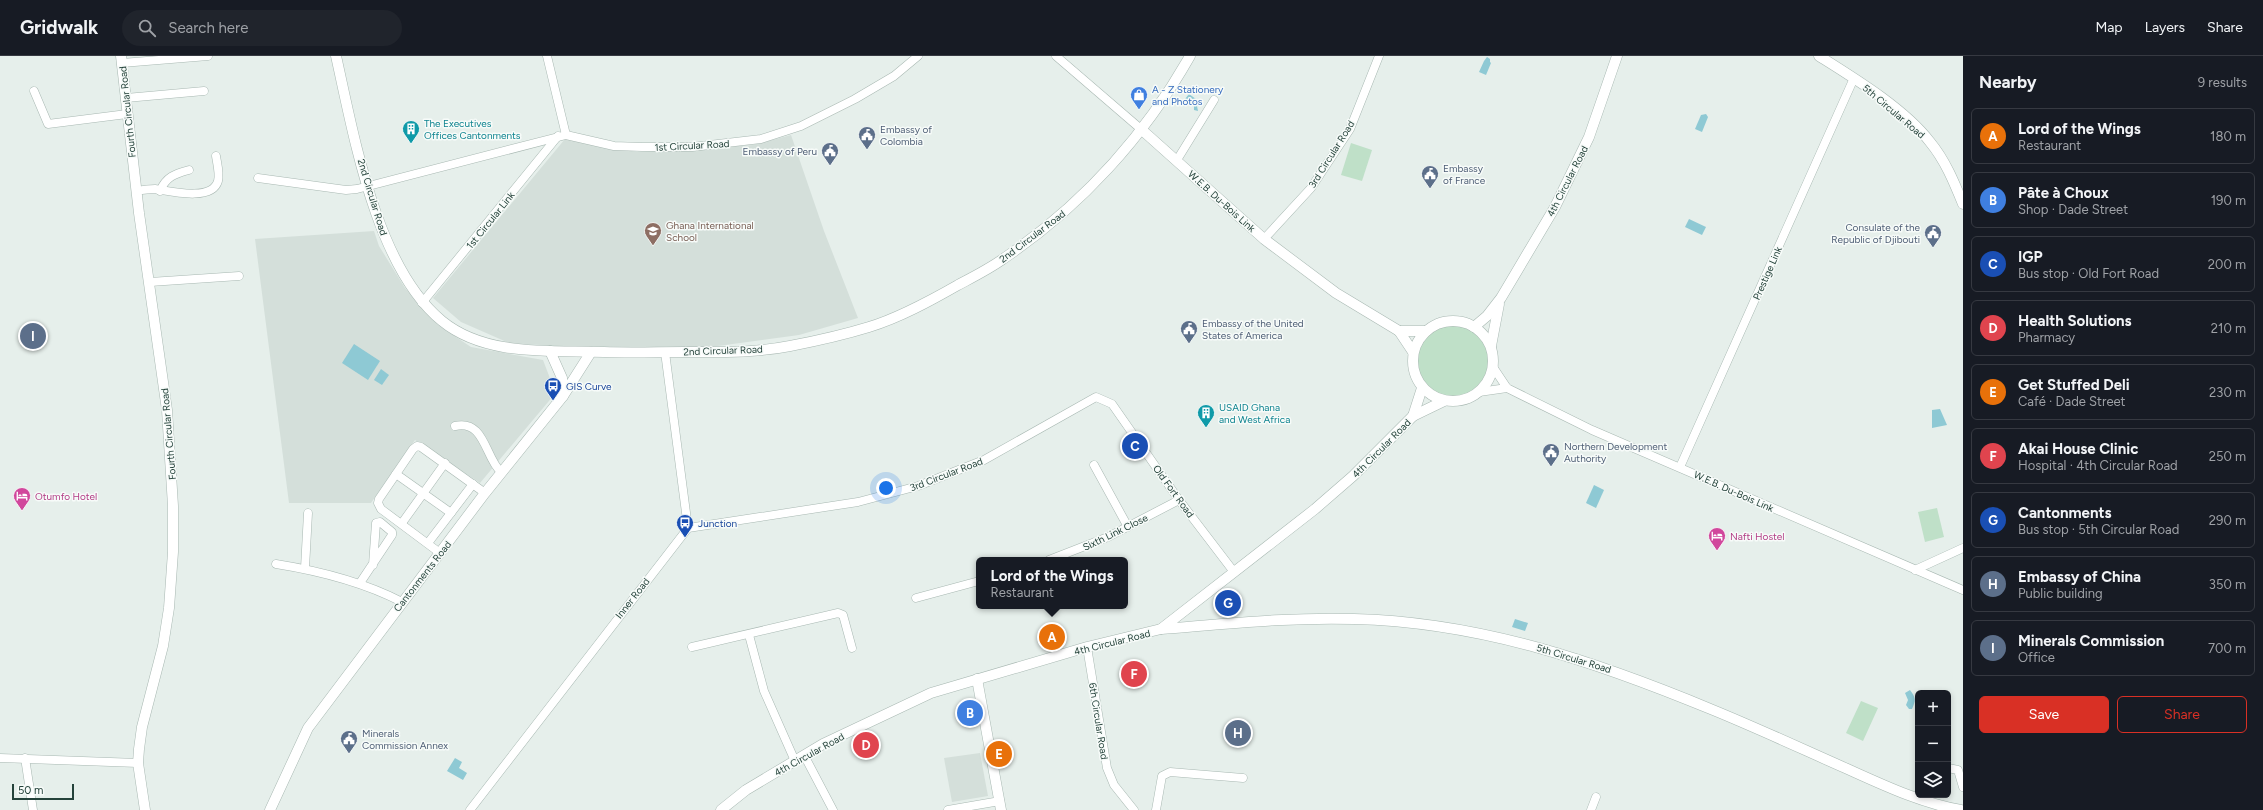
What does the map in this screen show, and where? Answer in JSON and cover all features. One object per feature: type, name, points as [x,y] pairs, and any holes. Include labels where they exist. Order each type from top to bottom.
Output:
[{"type":"street","points":[[122,60],[208,56]]},
{"type":"street","name":"2nd Circular Road","points":[[336,56],[349,116],[384,236],[406,279],[422,303],[455,330],[489,344],[550,351],[591,352],[736,352],[788,346],[870,327],[934,299],[1003,259],[1059,216],[1107,171],[1142,130],[1175,82],[1190,56]]},
{"type":"street","points":[[258,178],[346,190],[369,187],[562,136],[547,56]]},
{"type":"street","name":"1st Circular Road","points":[[562,136],[614,146],[642,147],[692,147],[761,139],[801,126],[855,99],[894,76],[918,56]]},
{"type":"street","name":"W.E.B. Du-Bois Link","points":[[1056,56],[1177,160],[1264,239],[1336,293],[1399,331],[1413,352]]},
{"type":"street","name":"3rd Circular Road","points":[[1264,239],[1311,188],[1350,128],[1379,56]]},
{"type":"street","name":"4th Circular Road","points":[[1474,327],[1487,316],[1502,298],[1555,207],[1579,158],[1604,99],[1617,56]]},
{"type":"street","name":"5th Circular Road","points":[[1819,56],[1854,78],[1907,119],[1929,140],[1940,156],[1963,204]]},
{"type":"street","name":"Fourth Circular Road","points":[[122,60],[136,191],[168,410],[173,552],[169,608],[163,646],[142,727],[138,763],[145,810]]},
{"type":"street","name":"Prestige Link","points":[[1680,467],[1854,78]]},
{"type":"street","points":[[34,91],[48,124],[127,114]]},
{"type":"street","points":[[126,98],[204,91]]},
{"type":"street","points":[[1177,160],[1214,100]]},
{"type":"street","name":"1st Circular Link","points":[[422,303],[562,136]]},
{"type":"street","points":[[136,191],[160,191],[187,194],[206,192],[213,188],[218,180],[216,156]]},
{"type":"street","points":[[160,191],[165,180],[171,176],[189,170]]},
{"type":"street","points":[[150,282],[240,276]]},
{"type":"street","name":"4th Circular Road","points":[[1491,346],[1497,312],[1502,298]]},
{"type":"street","points":[[1480,392],[1506,388],[1494,367],[1491,346],[1484,335],[1474,327],[1462,322],[1450,321],[1437,324],[1426,331],[1418,340],[1413,352],[1412,365],[1415,377],[1422,388],[1432,396],[1444,401],[1456,402],[1469,399],[1480,392],[1489,381],[1494,367]]},
{"type":"street","points":[[1399,331],[1426,331]]},
{"type":"street","points":[[550,351],[562,378],[563,396]]},
{"type":"street","name":"Cantonments Road","points":[[270,810],[308,728],[484,493],[563,396],[591,352]]},
{"type":"street","points":[[665,352],[688,528]]},
{"type":"street","name":"4th Circular Road","points":[[1413,416],[1422,388]]},
{"type":"street","name":"W.E.B. Du-Bois Link","points":[[1506,388],[1592,430],[1963,590]]},
{"type":"street","name":"3rd Circular Road","points":[[688,528],[858,502],[918,486],[984,460],[1096,397]]},
{"type":"street","name":"Old Fort Road","points":[[1096,397],[1112,404],[1179,500],[1234,572]]},
{"type":"street","name":"4th Circular Road","points":[[721,810],[746,790],[804,755],[849,731],[931,694],[977,679],[1161,629],[1321,504],[1353,476],[1413,416],[1444,401]]},
{"type":"street","points":[[455,426],[465,425],[478,433],[487,445],[494,465],[501,472]]},
{"type":"street","points":[[440,553],[402,523],[381,509],[378,504],[379,499],[396,474],[417,446],[421,446],[484,493]]},
{"type":"street","points":[[402,523],[445,463]]},
{"type":"street","points":[[1094,465],[1128,526]]},
{"type":"street","points":[[396,474],[451,512]]},
{"type":"street","points":[[428,543],[473,484]]},
{"type":"street","name":"Sixth Link Close","points":[[1058,557],[1070,553],[1128,526],[1179,500]]},
{"type":"street","points":[[305,568],[308,513]]},
{"type":"street","points":[[360,583],[373,565],[392,535],[392,532],[380,522],[376,523],[373,565]]},
{"type":"street","name":"Inner Road","points":[[470,810],[688,528]]},
{"type":"street","points":[[1915,570],[1963,548]]},
{"type":"street","points":[[276,564],[305,568],[360,583],[402,602]]},
{"type":"street","points":[[916,598],[976,582]]},
{"type":"street","points":[[692,647],[838,613],[842,615],[852,648]]},
{"type":"street","name":"5th Circular Road","points":[[1161,629],[1243,622],[1354,619],[1400,622],[1515,641],[1605,667],[1721,714],[1889,788],[1961,810]]},
{"type":"street","points":[[749,634],[764,691],[795,761]]},
{"type":"street","name":"6th Circular Road","points":[[1088,648],[1107,768],[1114,785],[1134,810]]},
{"type":"street","points":[[948,810],[1000,806],[977,679]]},
{"type":"street","points":[[804,755],[834,810]]},
{"type":"street","points":[[0,758],[138,763]]},
{"type":"street","points":[[25,758],[33,810]]},
{"type":"street","points":[[1951,769],[1958,770],[1963,787]]},
{"type":"street","points":[[1156,810],[1162,776],[1170,772],[1242,778]]},
{"type":"street","points":[[1591,810],[1596,797]]},
{"type":"shaded area","name":"Ghana International School","points":[[791,135],[824,231],[858,318],[799,335],[703,348],[556,346],[509,343],[461,322],[433,298],[565,139],[637,152],[753,145]]},
{"type":"shaded area","points":[[374,231],[379,246],[405,288],[438,325],[471,347],[543,360],[551,381],[559,389],[480,483],[415,440],[371,503],[289,503],[255,239]]},
{"type":"shaded area","points":[[980,753],[988,796],[952,802],[944,758]]},
{"type":"green space","points":[[1351,143],[1372,150],[1362,181],[1341,175]]},
{"type":"green space","points":[[1447,324],[1461,324],[1475,330],[1485,340],[1491,354],[1491,368],[1485,382],[1475,392],[1461,398],[1447,398],[1433,392],[1423,382],[1417,368],[1417,354],[1423,340],[1433,330]]},
{"type":"green space","points":[[1937,508],[1944,537],[1925,542],[1918,512]]},
{"type":"green space","points":[[1861,701],[1878,708],[1863,741],[1846,733]]},
{"type":"water","points":[[1487,57],[1490,59],[1491,63],[1486,75],[1479,72]]},
{"type":"water","points":[[1189,94],[1200,102],[1197,106],[1198,111],[1194,110],[1194,106],[1185,99]]},
{"type":"water","points":[[1706,114],[1708,117],[1702,132],[1695,129],[1701,115]]},
{"type":"water","points":[[1689,219],[1706,227],[1702,235],[1685,227]]},
{"type":"water","points":[[354,344],[380,361],[368,380],[342,363]]},
{"type":"water","points":[[381,369],[389,375],[382,385],[374,380]]},
{"type":"water","points":[[1940,409],[1947,425],[1932,428],[1932,410]]},
{"type":"water","points":[[1594,485],[1604,490],[1596,508],[1586,503]]},
{"type":"water","points":[[1515,619],[1528,623],[1525,631],[1512,627]]},
{"type":"water","points":[[1910,690],[1915,699],[1912,709],[1909,709],[1906,705],[1908,700],[1905,693]]},
{"type":"water","points":[[455,758],[462,762],[459,768],[467,773],[463,780],[447,771]]},
{"type":"place","name":"A - Z Stationery and Photos","points":[[1139,110]]},
{"type":"place","name":"The Executives Offices Cantonments","points":[[411,144]]},
{"type":"place","name":"Embassy of Colombia","points":[[867,150]]},
{"type":"place","name":"Embassy of Peru","points":[[830,166]]},
{"type":"place","name":"Embassy of France","points":[[1430,189]]},
{"type":"place","name":"Ghana International School","points":[[653,246]]},
{"type":"place","name":"Consulate of the Republic of Djibouti","points":[[1933,248]]},
{"type":"place","name":"Minerals Commission","points":[[33,336]]},
{"type":"place","name":"Embassy of the United States of America","points":[[1189,344]]},
{"type":"place","name":"GIS Curve","points":[[553,401]]},
{"type":"place","name":"USAID Ghana and West Africa","points":[[1206,428]]},
{"type":"place","name":"IGP","points":[[1135,446]]},
{"type":"place","name":"Northern Development Authority","points":[[1551,467]]},
{"type":"place","name":"Otumfo Hotel","points":[[22,511]]},
{"type":"place","name":"Junction","points":[[685,538]]},
{"type":"place","name":"Nafti Hostel","points":[[1717,551]]},
{"type":"place","name":"Cantonments","points":[[1228,603]]},
{"type":"place","name":"Lord of the Wings","points":[[1052,637]]},
{"type":"place","name":"Akai House Clinic","points":[[1134,674]]},
{"type":"place","name":"Pâte à Choux","points":[[970,713]]},
{"type":"place","name":"Embassy of China","points":[[1238,733]]},
{"type":"place","name":"Health Solutions","points":[[866,745]]},
{"type":"place","name":"Minerals Commission Annex","points":[[349,754]]},
{"type":"place","name":"Get Stuffed Deli","points":[[999,754]]}]
